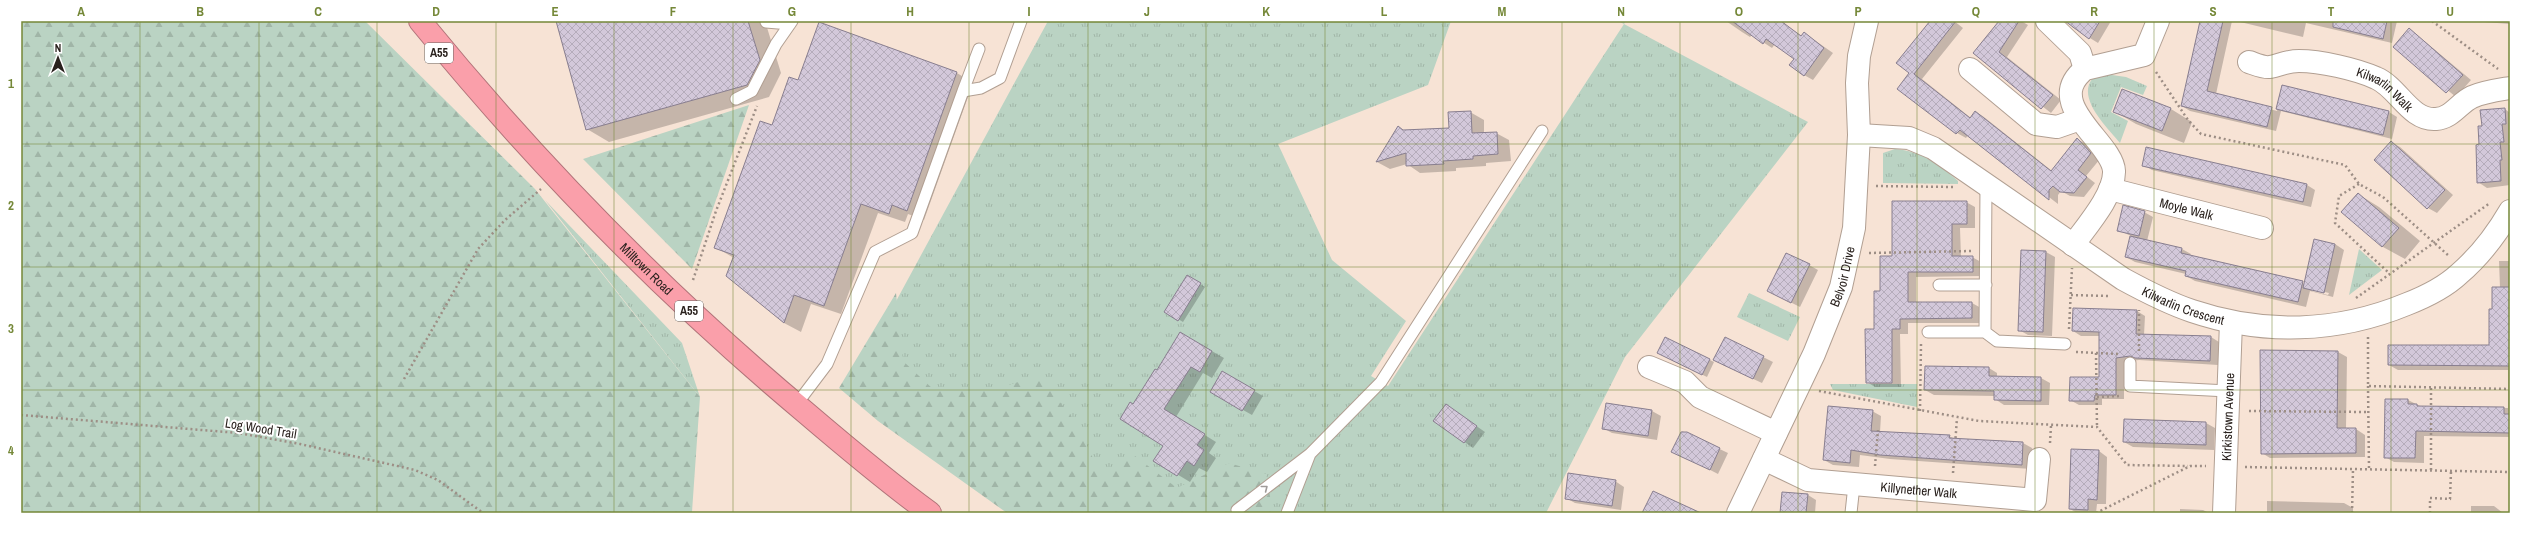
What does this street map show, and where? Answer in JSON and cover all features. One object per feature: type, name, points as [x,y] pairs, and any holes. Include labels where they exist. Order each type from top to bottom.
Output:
[{"type":"highway","name":"Milltown Road","points":[[406,21],[472,84]]},
{"type":"highway","name":"Milltown Road","points":[[420,21],[472,84],[554,177],[684,306],[858,458],[930,513]]},
{"type":"street","name":"Belvoir Drive","points":[[1738,513],[1800,384],[1841,287],[1854,228],[1859,135],[1859,63],[1867,21]]},
{"type":"street","points":[[2047,21],[2080,53],[2084,69]]},
{"type":"street","points":[[2073,246],[2110,189],[2114,170],[2110,160],[2080,119],[2074,108],[2073,86],[2078,74],[2084,69],[2144,55],[2158,21]]},
{"type":"street","name":"Kilwarlin Walk","points":[[2249,62],[2269,67],[2284,61],[2313,62],[2364,74],[2377,78],[2389,87],[2415,112],[2424,118],[2437,119],[2449,116],[2472,97],[2506,81]]},
{"type":"street","points":[[1970,69],[2036,124],[2047,128],[2057,127],[2080,119]]},
{"type":"street","name":"Kilwarlin Crescent","points":[[1859,135],[1909,138],[1933,148],[2073,246],[2139,288],[2191,311],[2231,322],[2293,329],[2325,327],[2389,312],[2428,295],[2463,270],[2495,235],[2504,216]]},
{"type":"street","name":"Moyle Walk","points":[[2110,189],[2262,228]]},
{"type":"street","name":"Kirkistown Avenue","points":[[2224,513],[2231,322]]},
{"type":"street","points":[[1649,367],[1685,382],[1700,397],[1776,433]]},
{"type":"street","name":"Killynether Walk","points":[[1764,458],[1808,480],[2036,500],[2039,458]]},
{"type":"lane","points":[[963,91],[986,86],[1000,78],[1021,21]]},
{"type":"lane","points":[[766,22],[791,22]]},
{"type":"lane","points":[[736,99],[752,91],[776,44],[791,22]]},
{"type":"lane","points":[[796,405],[827,364],[875,252],[912,232],[979,49]]},
{"type":"lane","points":[[1238,513],[1237,510],[1310,454],[1380,382],[1542,131]]},
{"type":"lane","points":[[1986,186],[1986,332]]},
{"type":"lane","points":[[1939,285],[1986,285]]},
{"type":"lane","points":[[1928,332],[1986,332],[1997,342],[2065,344]]},
{"type":"lane","points":[[2129,357],[2130,386],[2228,401]]},
{"type":"lane","points":[[1287,513],[1310,454]]},
{"type":"lane","points":[[1851,513],[1864,485]]},
{"type":"path","points":[[2432,21],[2496,67],[2506,81]]},
{"type":"path","points":[[2144,55],[2188,120],[2201,134],[2345,165],[2359,184],[2383,197],[2435,242],[2463,270]]},
{"type":"path","points":[[693,280],[716,210],[759,100]]},
{"type":"path","points":[[404,379],[478,249],[505,220],[554,177]]},
{"type":"path","points":[[2359,184],[2339,196],[2335,223],[2389,273]]},
{"type":"path","points":[[1857,186],[1986,186]]},
{"type":"path","points":[[2354,299],[2435,242],[2504,216]]},
{"type":"path","points":[[2073,246],[2069,332],[2065,344],[2066,352],[2096,353],[2129,357],[2138,355],[2139,288]]},
{"type":"path","points":[[1849,253],[1986,251]]},
{"type":"path","points":[[2368,318],[2368,469]]},
{"type":"path","points":[[1920,411],[1921,343],[1928,332]]},
{"type":"path","points":[[2096,353],[2097,426],[2127,465],[2510,472]]},
{"type":"path","points":[[1800,384],[1829,394],[1957,418],[2051,426],[2097,426]]},
{"type":"path","points":[[2097,397],[2118,397],[2130,386]]},
{"type":"path","points":[[2368,386],[2510,389]]},
{"type":"path","points":[[2431,388],[2431,470]]},
{"type":"path","points":[[2228,401],[2368,412]]},
{"type":"path","name":"Log Wood Trail","points":[[21,415],[238,433],[308,446],[415,470],[438,480],[483,513]]},
{"type":"path","points":[[1952,493],[1957,418]]},
{"type":"path","points":[[1864,485],[1878,430]]},
{"type":"path","points":[[2096,513],[2190,466]]},
{"type":"path","points":[[2352,513],[2354,469]]},
{"type":"path","points":[[2430,513],[2430,498],[2450,499],[2451,471]]},
{"type":"green space","points":[[21,21],[365,21],[535,189],[700,397],[692,512],[21,513]]},
{"type":"green space","points":[[1048,21],[1451,21],[1428,85],[1278,144],[1332,260],[1406,321],[1371,376],[1388,386],[1624,24],[1808,122],[1625,357],[1546,513],[1111,513],[856,375]]},
{"type":"green space","points":[[1618,21],[1626,21],[1624,24]]},
{"type":"green space","points":[[2105,74],[2126,77],[2147,86],[2143,95],[2121,87],[2111,112],[2128,121],[2120,143],[2101,121],[2091,104],[2088,95],[2088,87],[2092,79]]},
{"type":"green space","points":[[749,105],[692,269],[583,159]]},
{"type":"green space","points":[[1895,149],[1913,152],[1929,159],[1958,181],[1958,184],[1883,183],[1883,153]]},
{"type":"green space","points":[[545,200],[682,343],[700,397]]},
{"type":"green space","points":[[2359,249],[2382,270],[2349,295]]},
{"type":"green space","points":[[896,293],[903,361],[934,390],[1003,387],[1039,375],[1076,423],[1100,473],[1135,456],[1177,488],[1229,463],[1266,474],[1273,513],[1007,513],[878,421],[839,388]]},
{"type":"green space","points":[[1749,293],[1800,317],[1788,341],[1737,317]]},
{"type":"green space","points":[[1830,384],[1917,384],[1917,407],[1833,390]]},
{"type":"building","points":[[556,21],[748,21],[760,60],[747,85],[586,130]]},
{"type":"building","points":[[1732,21],[1781,21],[1801,36],[1804,32],[1824,48],[1804,76],[1789,65],[1794,59],[1766,39],[1763,44]]},
{"type":"building","points":[[1930,21],[1956,21],[1914,74],[1970,118],[1975,111],[2051,171],[2077,138],[2091,153],[2078,170],[2087,177],[2074,193],[2060,192],[2053,186],[2049,190],[2049,200],[1960,130],[1956,134],[1897,89],[1909,73],[1896,63]]},
{"type":"building","points":[[1999,21],[2019,21],[1999,52],[2053,95],[2041,109],[1973,53]]},
{"type":"building","points":[[2065,21],[2100,21],[2089,39]]},
{"type":"building","points":[[2200,21],[2223,21],[2207,91],[2272,107],[2267,127],[2181,106]]},
{"type":"building","points":[[2333,21],[2387,21],[2383,39],[2333,27]]},
{"type":"building","points":[[819,22],[957,72],[907,211],[892,205],[889,214],[861,204],[824,306],[794,295],[784,323],[726,276],[734,255],[714,248],[760,121],[772,125],[789,77],[798,80]]},
{"type":"building","points":[[2409,28],[2463,75],[2446,93],[2393,47]]},
{"type":"building","points":[[2282,85],[2389,111],[2383,135],[2276,109]]},
{"type":"building","points":[[2122,89],[2171,108],[2162,131],[2113,112]]},
{"type":"building","points":[[2505,108],[2506,124],[2502,124],[2504,142],[2500,142],[2502,160],[2500,160],[2501,181],[2477,183],[2476,145],[2479,144],[2478,126],[2482,126],[2480,110]]},
{"type":"building","points":[[1471,111],[1472,133],[1497,132],[1498,154],[1473,156],[1473,159],[1443,161],[1444,164],[1406,166],[1406,153],[1376,162],[1398,126],[1403,130],[1449,128],[1448,112]]},
{"type":"building","points":[[2391,141],[2445,190],[2427,209],[2374,160]]},
{"type":"building","points":[[2146,147],[2307,184],[2303,202],[2142,166]]},
{"type":"building","points":[[2358,193],[2399,228],[2382,247],[2341,212]]},
{"type":"building","points":[[1892,201],[1967,201],[1967,224],[1952,224],[1952,256],[1973,256],[1973,272],[1908,272],[1908,302],[1972,302],[1972,318],[1900,319],[1900,329],[1892,329],[1892,383],[1866,383],[1865,329],[1874,329],[1874,291],[1880,291],[1880,256],[1892,256]]},
{"type":"building","points":[[2123,205],[2145,211],[2139,236],[2117,231]]},
{"type":"building","points":[[2130,236],[2182,248],[2181,253],[2303,281],[2298,302],[2185,276],[2186,271],[2125,257]]},
{"type":"building","points":[[2314,239],[2335,244],[2324,293],[2303,288]]},
{"type":"building","points":[[2021,250],[2046,251],[2043,332],[2018,331]]},
{"type":"building","points":[[1786,253],[1810,264],[1791,303],[1767,291]]},
{"type":"building","points":[[1187,275],[1201,283],[1178,321],[1164,312]]},
{"type":"building","points":[[2492,287],[2510,287],[2510,366],[2388,365],[2388,345],[2489,345],[2489,309],[2492,309]]},
{"type":"building","points":[[2073,308],[2137,310],[2136,334],[2211,336],[2210,361],[2135,358],[2130,356],[2116,358],[2116,395],[2095,395],[2094,401],[2069,401],[2070,377],[2099,377],[2099,332],[2072,331]]},
{"type":"building","points":[[1180,332],[1212,351],[1200,372],[1191,367],[1164,409],[1205,434],[1197,445],[1204,450],[1194,466],[1187,461],[1177,476],[1153,461],[1163,446],[1120,419],[1130,402],[1133,404],[1155,369],[1157,370]]},
{"type":"building","points":[[1665,337],[1710,359],[1702,375],[1657,353]]},
{"type":"building","points":[[1725,337],[1764,356],[1753,379],[1713,360]]},
{"type":"building","points":[[2260,350],[2338,351],[2337,428],[2356,428],[2356,453],[2261,454]]},
{"type":"building","points":[[1925,366],[1989,367],[1989,376],[2041,377],[2041,401],[1994,400],[1994,391],[1924,390]]},
{"type":"building","points":[[1222,371],[1255,390],[1242,411],[1210,392]]},
{"type":"building","points":[[2385,399],[2408,399],[2408,404],[2417,404],[2417,406],[2504,407],[2504,414],[2510,414],[2510,433],[2416,431],[2415,458],[2384,458]]},
{"type":"building","points":[[1606,403],[1652,410],[1648,436],[1602,429]]},
{"type":"building","points":[[1446,404],[1477,426],[1464,443],[1433,421]]},
{"type":"building","points":[[1828,406],[1873,410],[1871,431],[1950,435],[1949,438],[2023,442],[2022,465],[1880,455],[1851,450],[1850,463],[1823,460]]},
{"type":"building","points":[[2124,419],[2206,422],[2206,445],[2123,442]]},
{"type":"building","points":[[1681,432],[1687,432],[1720,448],[1710,470],[1671,452]]},
{"type":"building","points":[[2071,449],[2099,450],[2097,500],[2088,499],[2088,510],[2069,509]]},
{"type":"building","points":[[1568,473],[1616,480],[1612,506],[1565,499]]},
{"type":"building","points":[[1653,491],[1701,513],[1642,513]]},
{"type":"building","points":[[1782,492],[1808,494],[1806,513],[1780,513]]}]
